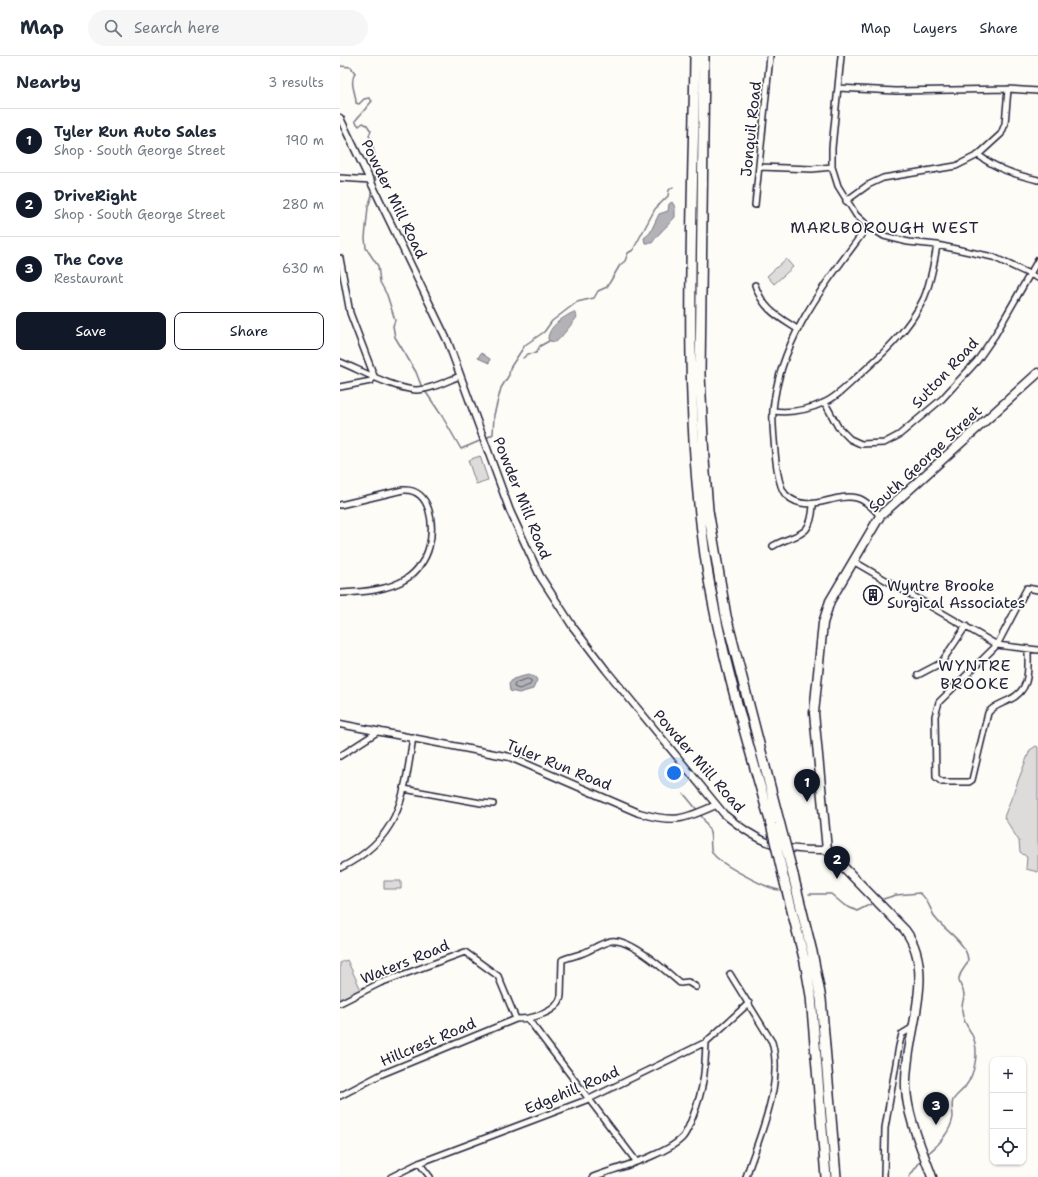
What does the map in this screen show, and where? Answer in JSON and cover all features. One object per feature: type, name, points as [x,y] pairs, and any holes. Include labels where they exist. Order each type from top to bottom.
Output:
[{"type":"highway","points":[[695,56],[691,383],[696,481],[711,598],[805,962],[811,996],[826,1177]]},
{"type":"highway","points":[[704,56],[700,374],[701,417],[708,510],[729,631],[812,952],[821,999],[836,1177]]},
{"type":"main road","name":"South George Street","points":[[827,850],[814,713],[819,654],[826,612],[832,596],[880,516],[1038,374]]},
{"type":"main road","points":[[827,850],[905,930],[911,938],[918,956],[920,979],[912,1028],[906,1088],[909,1109],[932,1177]]},
{"type":"street","name":"Jonquil Road","points":[[755,205],[770,56]]},
{"type":"street","points":[[840,56],[832,148],[832,167],[838,186],[856,215],[868,226],[884,236],[908,242],[937,245],[994,257],[1038,278]]},
{"type":"street","points":[[838,88],[896,91],[1008,89],[1038,91]]},
{"type":"street","points":[[846,201],[868,185],[883,178],[956,166],[978,156],[1001,134],[1005,124],[1008,89]]},
{"type":"street","name":"Powder Mill Road","points":[[340,118],[372,181],[440,324],[523,543],[555,601],[606,670],[716,805],[748,832],[773,845],[797,850],[827,850]]},
{"type":"street","points":[[978,156],[996,168],[1038,180]]},
{"type":"street","points":[[760,167],[812,169],[832,167]]},
{"type":"street","points":[[340,178],[372,181]]},
{"type":"street","points":[[868,226],[809,308],[797,329],[785,360],[776,390],[773,411],[776,460],[779,480],[786,495],[799,502],[813,505],[845,497],[857,498],[870,505],[880,516]]},
{"type":"street","points":[[773,411],[789,413],[804,411],[825,403],[848,385],[887,350],[912,320],[924,298],[931,280],[937,245]]},
{"type":"street","points":[[340,258],[350,313],[374,376]]},
{"type":"street","name":"Sutton Road","points":[[825,403],[838,427],[850,438],[861,444],[884,443],[899,436],[942,399],[977,362],[995,335],[1038,260]]},
{"type":"street","points":[[755,285],[760,299],[768,309],[797,329]]},
{"type":"street","points":[[340,362],[374,376],[415,390],[426,388],[460,376]]},
{"type":"street","points":[[340,387],[371,381],[374,376]]},
{"type":"street","points":[[340,504],[403,490],[413,490],[421,495],[427,506],[431,534],[429,547],[423,561],[406,579],[393,585],[369,590],[340,593]]},
{"type":"street","points":[[773,546],[782,541],[797,537],[807,529],[812,517],[813,505]]},
{"type":"street","points":[[853,561],[997,645],[1038,650]]},
{"type":"street","points":[[1028,649],[1028,675],[1022,691],[1017,697],[994,707],[988,714],[972,780],[969,782],[942,782],[936,777],[936,707],[942,698],[997,645],[1028,588],[1038,590]]},
{"type":"street","points":[[918,675],[942,663],[966,626]]},
{"type":"street","name":"Tyler Run Road","points":[[340,724],[510,757],[639,813],[658,819],[682,819],[716,805]]},
{"type":"street","points":[[340,756],[379,731]]},
{"type":"street","points":[[340,868],[363,853],[387,830],[396,816],[404,789],[413,737]]},
{"type":"street","points":[[404,789],[493,804]]},
{"type":"street","points":[[636,1161],[528,1019],[555,1008],[560,1001],[562,960],[579,955],[609,941],[616,941],[641,952],[650,957],[680,983],[688,982],[696,987]]},
{"type":"street","name":"Waters Road","points":[[340,1003],[380,983],[464,952],[498,976],[516,1019]]},
{"type":"street","points":[[730,974],[772,1042],[775,1052],[776,1076],[762,1129],[746,1177]]},
{"type":"street","name":"Edgehill Road","points":[[391,1177],[419,1163],[589,1099],[706,1042],[749,1003]]},
{"type":"street","name":"Hillcrest Road","points":[[340,1096],[382,1074],[516,1019],[528,1019]]},
{"type":"street","points":[[884,1177],[885,1128],[901,1040],[904,1032],[912,1028]]},
{"type":"street","points":[[593,1177],[654,1156],[683,1138],[691,1122],[703,1088],[706,1042]]},
{"type":"street","points":[[419,1163],[430,1177]]},
{"type":"shaded area","points":[[786,259],[793,267],[774,284],[767,276]]},
{"type":"shaded area","points":[[480,456],[488,480],[476,484],[468,460]]},
{"type":"shaded area","points":[[1036,746],[1038,747],[1038,872],[1026,869],[1027,857],[1020,852],[1019,841],[1004,817],[1030,750]]},
{"type":"shaded area","points":[[384,881],[401,881],[401,889],[384,889]]},
{"type":"shaded area","points":[[347,960],[363,994],[340,1003],[340,963]]},
{"type":"water","points":[[672,202],[675,207],[675,217],[652,243],[645,243],[644,238],[650,233],[659,214],[668,211],[669,204]]},
{"type":"water","points":[[574,312],[577,317],[567,330],[556,342],[550,341],[548,339],[553,327]]},
{"type":"water","points":[[481,353],[490,359],[489,363],[478,358]]},
{"type":"water","points":[[528,675],[535,677],[537,680],[533,689],[519,693],[510,691],[509,684],[513,679]]},
{"type":"waterway","points":[[340,66],[351,67],[355,73],[353,77],[353,84],[356,103],[359,104],[364,99],[369,98],[372,101],[355,121],[359,126],[363,123],[367,125],[371,131],[369,135],[373,147],[376,166],[375,184]]},
{"type":"waterway","points":[[485,439],[493,434],[494,415],[501,388],[509,375],[510,368],[525,345],[544,332],[552,321],[577,302],[594,298],[598,291],[607,287],[620,265],[625,261],[628,253],[633,250],[655,209],[668,196],[669,190],[673,187]]},
{"type":"waterway","points":[[373,192],[368,207],[365,238],[366,248],[378,266],[380,282],[387,295],[395,320],[393,326],[395,337],[416,372],[421,385],[442,416],[461,449],[482,440]]},
{"type":"waterway","points":[[523,358],[528,354],[536,353],[540,346],[549,341]]},
{"type":"waterway","points":[[684,794],[698,811]]},
{"type":"waterway","points":[[700,814],[709,828],[711,836],[711,849],[716,857],[742,874],[764,885],[779,890]]},
{"type":"waterway","points":[[880,900],[896,895],[920,893],[927,902],[936,919],[962,945],[968,959],[960,974],[959,980],[964,995],[962,1014],[976,1048],[974,1069],[965,1087],[953,1100],[953,1117],[950,1128],[940,1142],[927,1154]]},
{"type":"waterway","points":[[809,894],[831,894],[844,905],[857,911],[875,902]]},
{"type":"waterway","points":[[909,1177],[922,1159]]},
{"type":"place","name":"Wyntre Brooke Surgical Associates","points":[[873,595]]},
{"type":"place","name":"Tyler Run Auto Sales","points":[[807,802]]},
{"type":"place","name":"DriveRight","points":[[837,879]]},
{"type":"place","name":"The Cove","points":[[936,1125]]},
{"type":"district","name":"MARLBOROUGH WEST","points":[[885,227]]},
{"type":"district","name":"WYNTRE BROOKE","points":[[975,674]]}]
